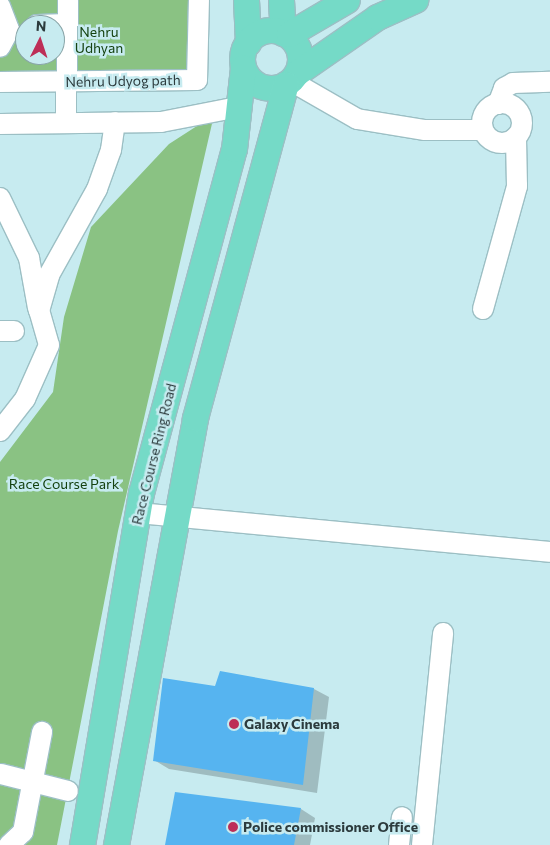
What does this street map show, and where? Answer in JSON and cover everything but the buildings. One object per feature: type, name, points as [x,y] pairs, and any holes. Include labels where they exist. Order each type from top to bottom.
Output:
[{"type":"main road","points":[[246,0],[248,42],[243,67],[258,85],[269,89],[292,79],[369,22],[415,0]]},
{"type":"main road","points":[[116,845],[175,514],[202,392],[299,49],[286,34],[280,0]]},
{"type":"main road","points":[[248,42],[261,32],[286,34],[347,0]]},
{"type":"main road","name":"Race Course Ring Road","points":[[82,845],[138,513],[234,150],[243,67]]},
{"type":"street","points":[[66,123],[68,0]]},
{"type":"street","name":"Nehru Udyog path","points":[[0,82],[197,80],[199,0]]},
{"type":"street","points":[[0,6],[15,24]]},
{"type":"street","points":[[0,47],[15,26]]},
{"type":"street","points":[[292,79],[357,118],[425,130],[483,130],[498,143],[516,138]]},
{"type":"street","points":[[483,130],[483,117],[498,104],[504,88],[514,84],[550,82]]},
{"type":"street","points":[[483,309],[517,186],[516,138],[522,126],[520,114],[510,105],[498,104]]},
{"type":"street","points":[[0,124],[161,122],[238,107]]},
{"type":"street","points":[[39,311],[49,275],[97,188],[111,150],[114,122]]},
{"type":"street","points":[[0,198],[29,258],[39,311],[49,346],[25,399],[0,431]]},
{"type":"street","points":[[138,513],[175,514],[550,552]]},
{"type":"street","points":[[422,845],[443,633]]},
{"type":"street","points":[[9,845],[23,832],[42,732]]},
{"type":"street","points":[[1,774],[32,780],[68,791]]},
{"type":"street","points":[[400,845],[402,817]]},
{"type":"street","points":[[0,841],[3,845]]},
{"type":"green space","name":"Nehru Udhyan","points":[[0,0],[199,0],[197,80],[0,82]]},
{"type":"green space","name":"Race Course Park","points":[[214,115],[118,531],[57,845],[0,845],[0,462],[53,392],[64,317],[91,227],[169,144]]},
{"type":"place","name":"Galaxy Cinema","points":[[234,724]]},
{"type":"place","name":"Police commissioner Office","points":[[233,827]]}]
